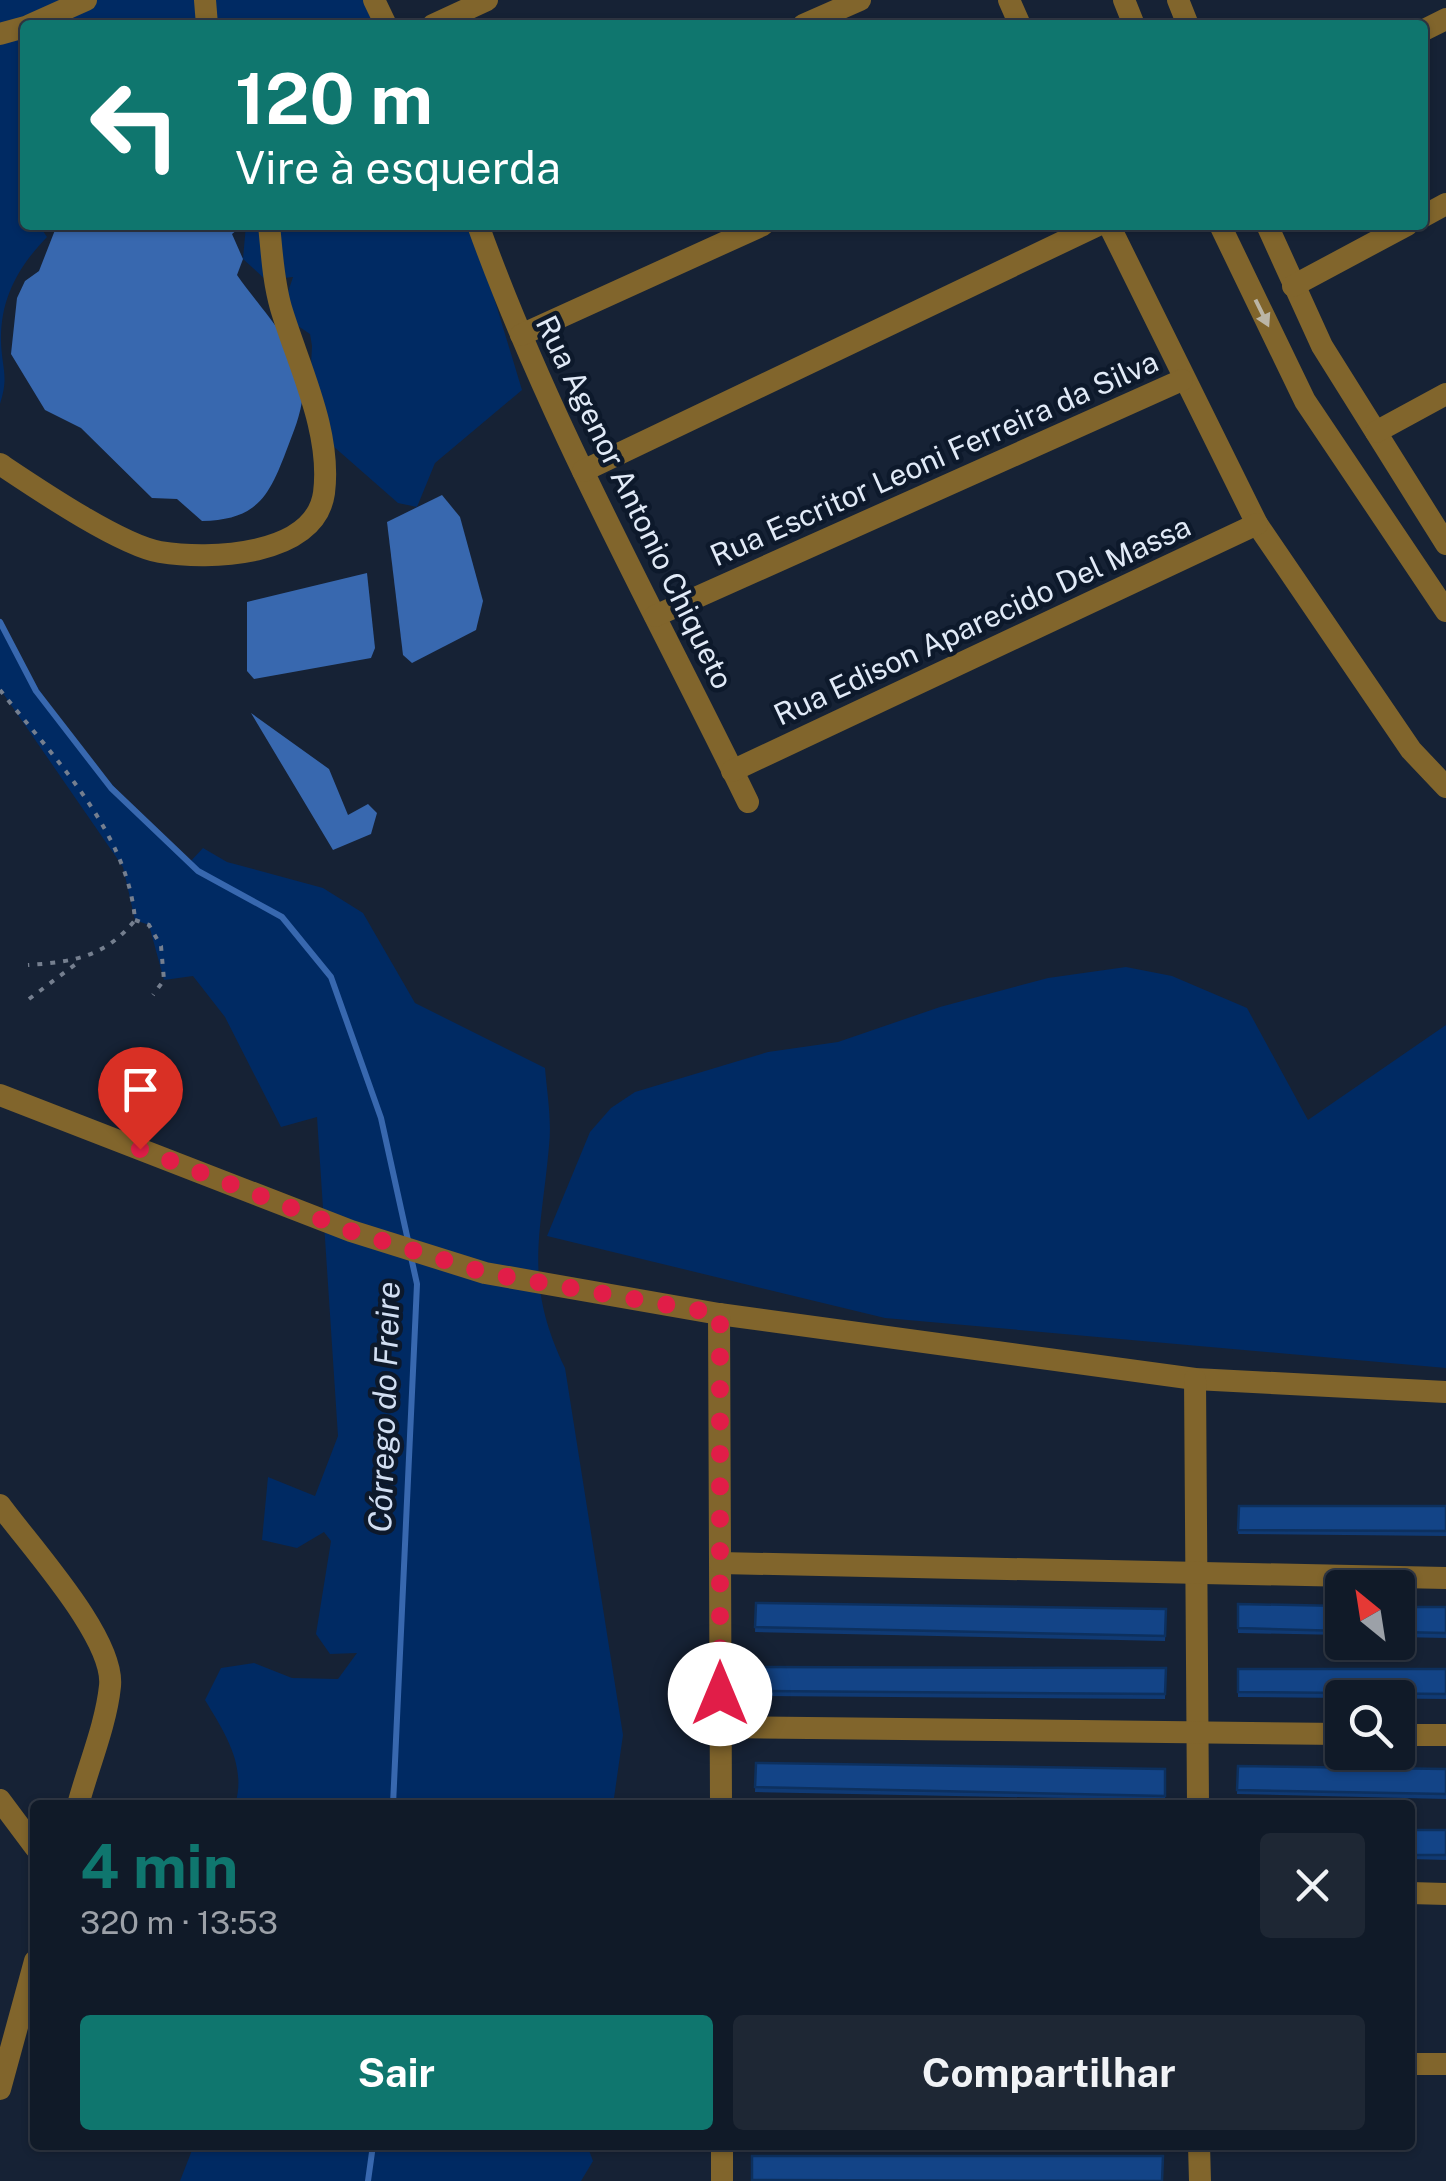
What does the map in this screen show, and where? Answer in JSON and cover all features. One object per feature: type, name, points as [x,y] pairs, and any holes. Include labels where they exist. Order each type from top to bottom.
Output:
[{"type":"street","points":[[41,20],[86,0]]},
{"type":"street","points":[[444,20],[486,0]]},
{"type":"street","points":[[815,20],[860,0]]},
{"type":"street","points":[[0,464],[62,505],[158,552],[246,553],[284,543],[313,517],[324,495],[323,454],[271,266],[268,230]]},
{"type":"street","name":"Rua Agenor Antonio Chiqueto","points":[[480,230],[521,335],[583,471],[748,802]]},
{"type":"street","points":[[521,335],[751,230]]},
{"type":"street","points":[[583,471],[1088,230]]},
{"type":"street","points":[[1111,230],[1182,380],[1257,524],[1411,750],[1446,787]]},
{"type":"street","points":[[1222,230],[1305,401],[1446,611]]},
{"type":"street","points":[[1269,230],[1322,346],[1446,544]]},
{"type":"street","points":[[1293,286],[1399,230]]},
{"type":"street","name":"Rua Escritor Leoni Ferreira da Silva","points":[[655,616],[1182,380]]},
{"type":"street","points":[[1376,432],[1446,394]]},
{"type":"street","name":"Rua Edison Aparecido Del Massa","points":[[732,771],[1257,524]]},
{"type":"street","points":[[0,1095],[351,1231],[486,1273],[720,1314],[1195,1379],[1446,1392]]},
{"type":"street","points":[[720,1314],[721,1800]]},
{"type":"street","points":[[1195,1379],[1198,1800]]},
{"type":"street","points":[[0,1506],[93,1632],[106,1661],[110,1685],[79,1800]]},
{"type":"street","points":[[720,1563],[1446,1578]]},
{"type":"street","points":[[721,1726],[1325,1734]]},
{"type":"street","points":[[1415,1734],[1446,1735]]},
{"type":"street","points":[[0,1800],[30,1840]]},
{"type":"street","points":[[1415,1893],[1446,1894]]},
{"type":"street","points":[[2,2076],[30,1978]]},
{"type":"street","points":[[1415,2064],[1446,2064]]},
{"type":"street","points":[[722,2150],[722,2181]]},
{"type":"street","points":[[1200,2150],[1200,2181]]},
{"type":"path","points":[[0,690],[82,793],[132,884],[134,920],[121,938],[80,961],[29,999]]},
{"type":"path","points":[[134,920],[149,925],[161,946],[164,980],[153,996]]},
{"type":"path","points":[[28,964],[80,961]]},
{"type":"shaded area","points":[[0,0],[368,0],[377,20],[20,20],[20,230],[42,230],[47,237],[19,272],[7,298],[1,342],[5,379],[0,404]]},
{"type":"shaded area","points":[[55,230],[237,230],[232,234],[243,259],[237,275],[292,352],[303,387],[298,419],[277,474],[261,499],[238,515],[202,521],[177,499],[152,498],[81,428],[45,410],[11,354],[17,298],[25,281],[39,271]]},
{"type":"shaded area","points":[[246,230],[474,230],[522,390],[435,463],[417,507],[398,503],[308,424],[312,346],[310,334],[292,322],[286,298],[293,277],[266,280],[243,259]]},
{"type":"shaded area","points":[[442,495],[460,517],[483,601],[476,630],[412,663],[403,655],[387,522]]},
{"type":"shaded area","points":[[367,573],[375,648],[371,658],[254,679],[247,671],[247,602]]},
{"type":"shaded area","points":[[0,622],[61,722],[132,806],[189,863],[203,848],[227,862],[323,888],[363,913],[415,1003],[545,1068],[550,1136],[539,1233],[539,1283],[552,1337],[565,1368],[623,1735],[614,1800],[236,1800],[238,1777],[232,1750],[205,1700],[221,1668],[254,1663],[292,1678],[338,1679],[357,1653],[330,1654],[316,1634],[331,1541],[324,1532],[297,1548],[262,1540],[268,1477],[315,1496],[338,1436],[317,1117],[281,1127],[225,1017],[193,976],[164,980],[149,925],[135,920],[123,867],[0,689]]},
{"type":"shaded area","points":[[251,713],[329,769],[348,815],[368,804],[377,813],[371,834],[333,850]]},
{"type":"shaded area","points":[[1126,967],[1172,976],[1247,1008],[1308,1120],[1446,1025],[1446,1368],[885,1318],[547,1236],[590,1132],[611,1108],[635,1092],[768,1052],[838,1042],[940,1007],[1048,978]]},
{"type":"shaded area","points":[[192,2150],[589,2150],[593,2161],[581,2181],[180,2181]]},
{"type":"building","points":[[1239,1506],[1446,1506],[1446,1531],[1238,1530]]},
{"type":"building","points":[[756,1603],[1166,1609],[1165,1636],[755,1627]]},
{"type":"building","points":[[1238,1604],[1325,1606],[1325,1631],[1238,1628]]},
{"type":"building","points":[[1415,1607],[1446,1607],[1446,1633],[1415,1632]]},
{"type":"building","points":[[755,1667],[1166,1668],[1165,1694],[755,1691]]},
{"type":"building","points":[[1238,1669],[1446,1669],[1446,1694],[1415,1694],[1415,1680],[1325,1680],[1325,1693],[1238,1692]]},
{"type":"building","points":[[756,1763],[1165,1769],[1165,1796],[755,1787]]},
{"type":"building","points":[[1238,1766],[1446,1769],[1446,1794],[1237,1790]]},
{"type":"building","points":[[1415,1830],[1446,1830],[1446,1855],[1415,1855]]},
{"type":"building","points":[[752,2156],[1163,2156],[1162,2181],[752,2180]]},
{"type":"waterway","name":"Córrego do Freire","points":[[0,622],[36,691],[111,788],[198,871],[282,917],[331,977],[381,1118],[409,1245]]},
{"type":"waterway","name":"Córrego do Freire","points":[[393,1800],[417,1284],[411,1257]]},
{"type":"waterway","name":"Córrego do Freire","points":[[368,2181],[372,2150]]},
{"type":"route","points":[[140,1149],[351,1231],[486,1273],[720,1314],[720,1694]]}]
